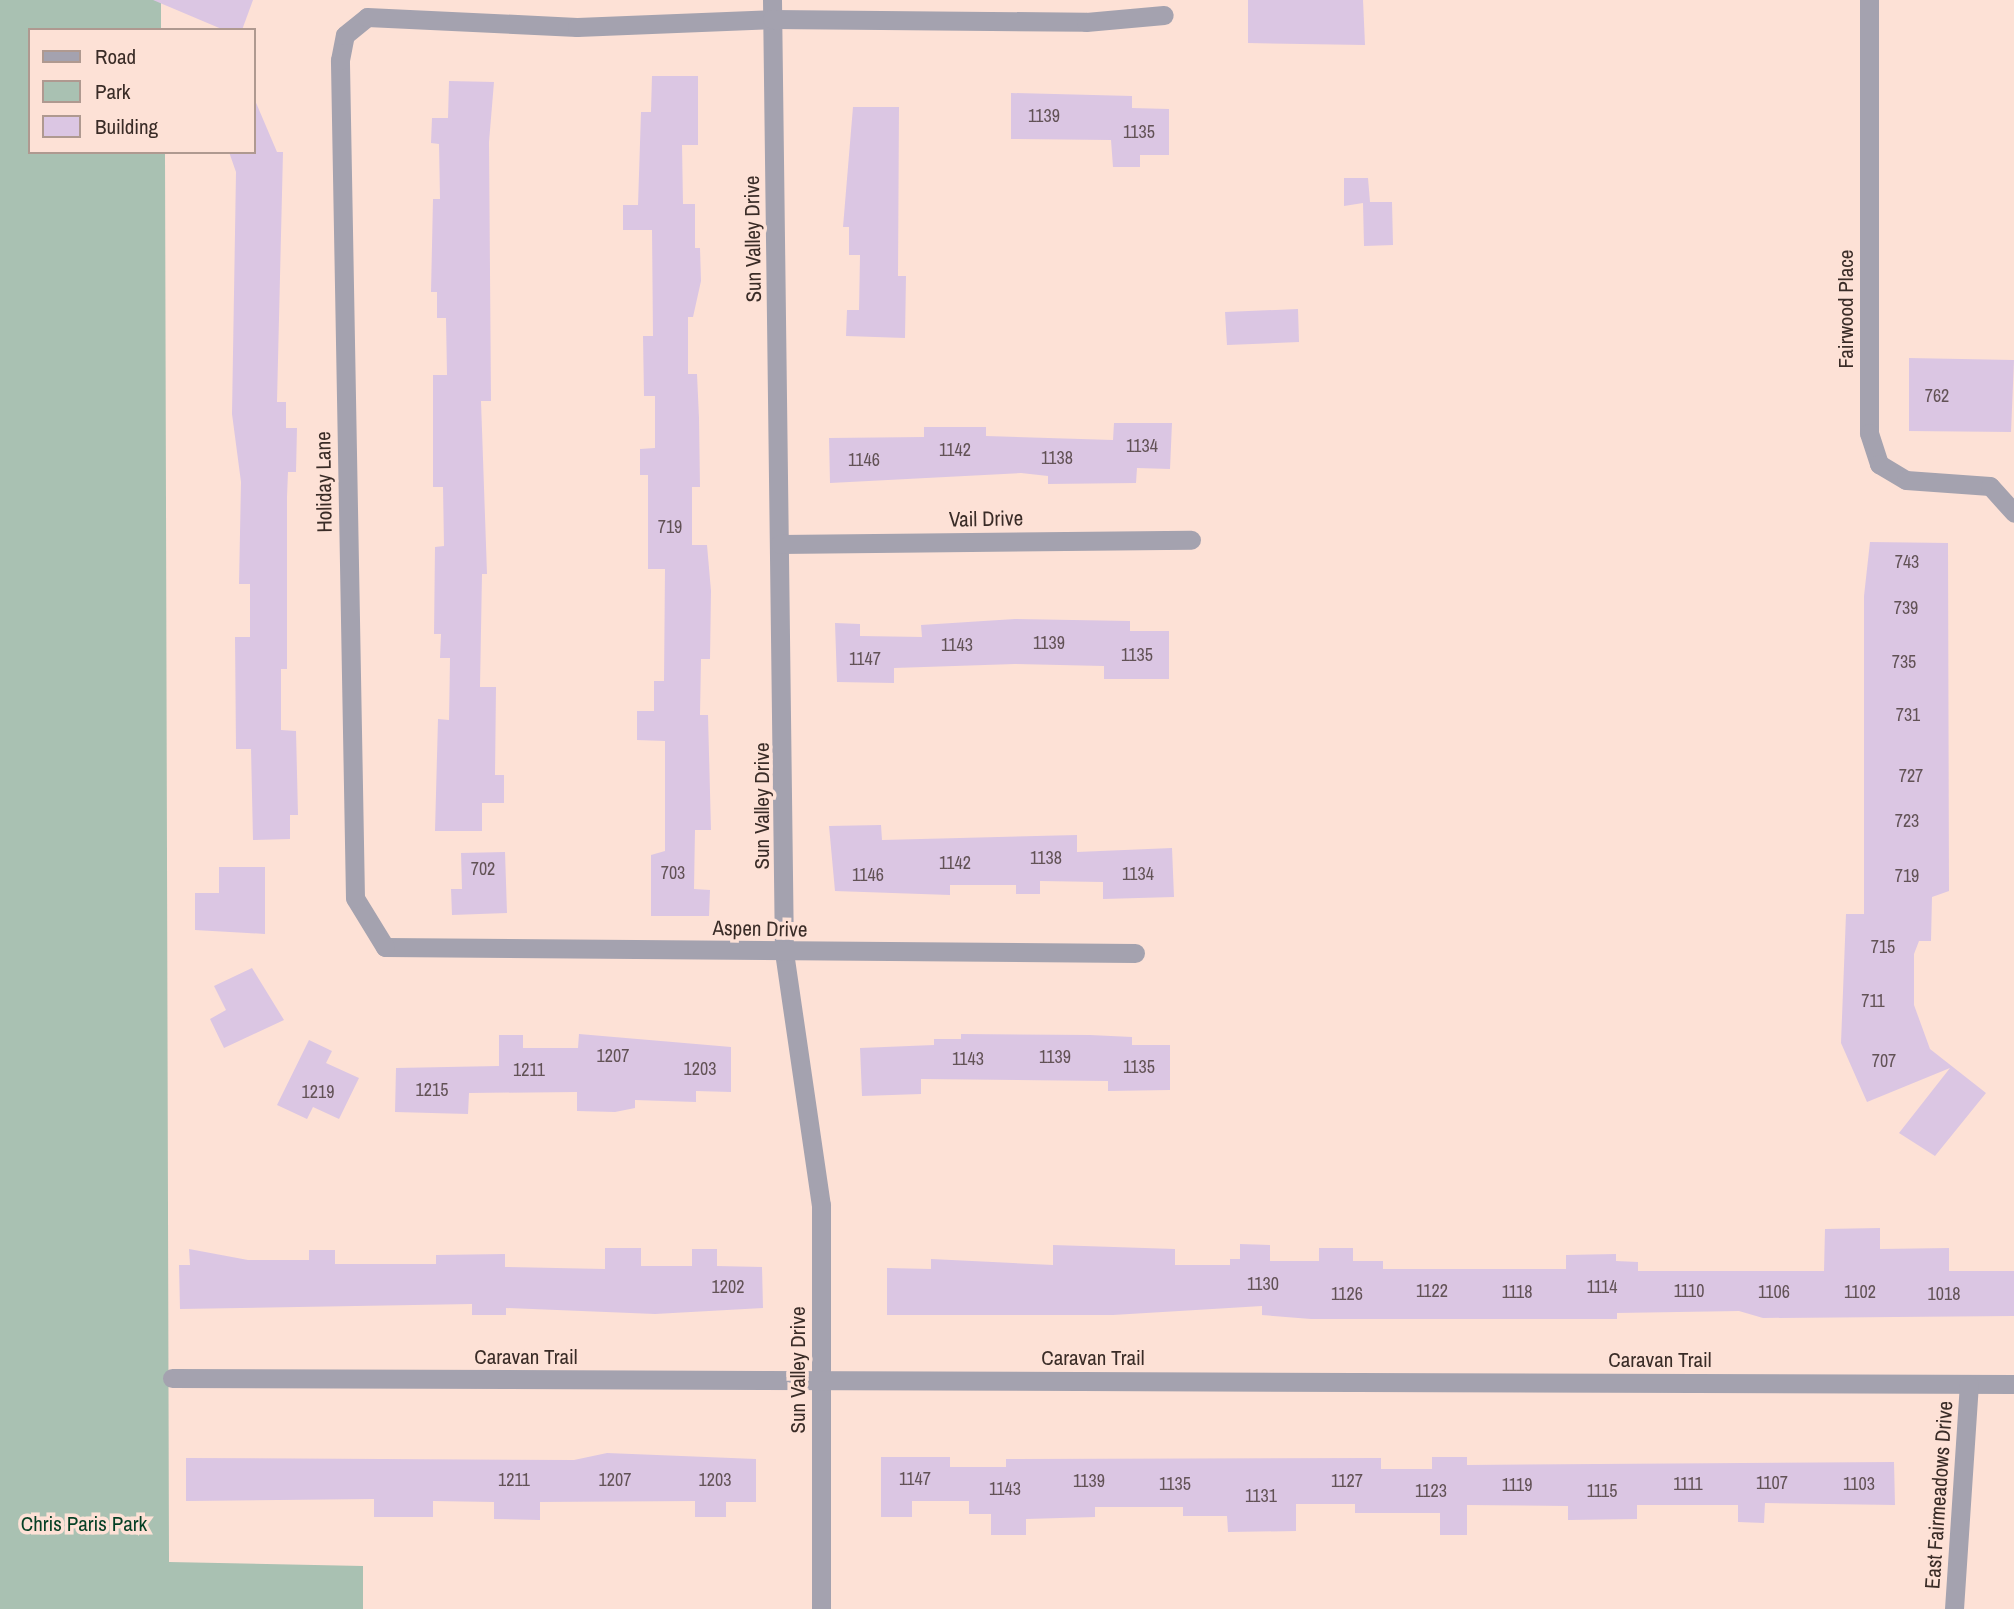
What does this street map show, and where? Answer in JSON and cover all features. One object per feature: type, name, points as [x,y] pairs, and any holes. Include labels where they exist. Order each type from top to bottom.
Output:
[{"type":"street","name":"Fairwood Place","points":[[1869,0],[1869,433],[1878,464],[1906,480],[1990,486],[2014,513]]},
{"type":"street","points":[[772,10],[1086,22],[1164,15]]},
{"type":"street","name":"Holiday Lane","points":[[385,947],[355,898],[340,60],[345,35],[367,17],[577,27],[772,10]]},
{"type":"street","name":"Sun Valley Drive","points":[[772,10],[784,952],[821,1205],[821,1609]]},
{"type":"street","name":"Vail Drive","points":[[780,544],[1191,540]]},
{"type":"street","name":"Aspen Drive","points":[[385,947],[1135,954]]},
{"type":"street","name":"Caravan Trail","points":[[172,1378],[2014,1384]]},
{"type":"street","name":"East Fairmeadows Drive","points":[[1954,1609],[1969,1384]]},
{"type":"green space","name":"Chris Paris Park","points":[[0,0],[161,0],[161,28],[28,28],[28,154],[165,154],[169,1562],[363,1566],[363,1609],[0,1609]]},
{"type":"building","points":[[153,0],[253,0],[243,28],[219,28]]},
{"type":"building","points":[[1248,0],[1363,0],[1365,45],[1248,43]]},
{"type":"building","points":[[652,76],[698,76],[698,145],[682,145],[683,204],[695,204],[695,248],[700,248],[701,281],[693,317],[688,317],[688,374],[697,374],[699,418],[700,487],[692,487],[692,545],[707,545],[711,591],[710,659],[701,659],[700,715],[708,715],[711,830],[695,830],[694,889],[710,890],[709,916],[651,916],[651,855],[665,851],[665,741],[637,740],[637,711],[654,711],[654,681],[664,681],[665,569],[648,569],[648,475],[640,475],[640,449],[655,448],[655,396],[644,396],[643,336],[653,336],[652,230],[623,230],[623,205],[638,205],[641,112],[651,112]]},
{"type":"building","points":[[449,81],[494,82],[489,142],[491,401],[481,401],[487,574],[482,574],[480,687],[496,687],[495,775],[504,775],[504,803],[482,803],[482,831],[435,831],[438,719],[449,720],[450,658],[440,658],[441,634],[434,634],[435,547],[444,546],[443,487],[433,487],[433,375],[447,375],[446,318],[437,318],[437,292],[431,292],[433,199],[440,199],[439,144],[431,143],[432,118],[448,118]]},
{"type":"building","points":[[1011,93],[1132,96],[1132,108],[1169,109],[1169,155],[1140,155],[1140,167],[1113,167],[1111,140],[1011,139]]},
{"type":"building","points":[[256,103],[277,152],[283,152],[277,402],[286,402],[286,428],[297,428],[296,472],[288,472],[287,669],[281,669],[281,730],[296,731],[298,815],[290,815],[290,839],[253,840],[251,749],[236,749],[235,637],[250,637],[250,584],[239,584],[241,482],[232,414],[236,172],[230,154],[256,154]]},
{"type":"building","points":[[853,107],[899,107],[898,276],[906,276],[905,338],[846,336],[847,310],[859,310],[860,255],[849,255],[849,227],[843,227]]},
{"type":"building","points":[[1344,178],[1368,178],[1370,202],[1392,202],[1393,245],[1364,246],[1363,203],[1344,206]]},
{"type":"building","points":[[1298,309],[1299,342],[1227,345],[1225,312]]},
{"type":"building","points":[[1909,358],[2014,360],[2011,432],[1909,431]]},
{"type":"building","points":[[1114,423],[1172,423],[1170,469],[1137,468],[1136,483],[1048,484],[1048,476],[1021,473],[830,483],[829,438],[924,437],[924,427],[986,427],[986,436],[1113,440]]},
{"type":"building","points":[[1870,542],[1948,543],[1949,891],[1932,897],[1931,941],[1919,941],[1914,954],[1914,1005],[1930,1049],[1986,1093],[1935,1156],[1899,1133],[1950,1068],[1867,1102],[1841,1043],[1846,914],[1864,914],[1864,596]]},
{"type":"building","points":[[1015,619],[1130,621],[1130,631],[1169,631],[1169,679],[1104,679],[1104,666],[1015,664],[894,668],[894,683],[837,682],[835,623],[860,624],[860,636],[922,637],[921,625]]},
{"type":"building","points":[[881,825],[882,840],[1077,835],[1077,852],[1172,848],[1174,897],[1103,899],[1103,882],[1040,881],[1040,894],[1016,894],[1016,885],[950,885],[950,895],[835,891],[829,826]]},
{"type":"building","points":[[505,852],[507,913],[452,915],[451,889],[462,889],[461,853]]},
{"type":"building","points":[[219,867],[265,867],[265,934],[195,930],[195,893],[219,893]]},
{"type":"building","points":[[252,968],[284,1020],[224,1048],[210,1019],[226,1010],[214,986]]},
{"type":"building","points":[[579,1034],[731,1047],[731,1092],[696,1091],[696,1102],[635,1100],[635,1108],[615,1112],[577,1111],[577,1092],[469,1093],[468,1114],[395,1112],[396,1068],[499,1066],[499,1035],[523,1035],[523,1048],[578,1048]]},
{"type":"building","points":[[961,1034],[1132,1037],[1132,1045],[1170,1045],[1170,1090],[1108,1091],[1108,1081],[921,1079],[921,1094],[862,1096],[860,1048],[934,1045],[934,1039],[961,1039]]},
{"type":"building","points":[[309,1040],[332,1051],[326,1063],[359,1078],[339,1119],[313,1107],[307,1119],[277,1105]]},
{"type":"building","points":[[1880,1228],[1880,1249],[1949,1248],[1949,1271],[2014,1271],[2014,1316],[1763,1318],[1739,1311],[1617,1313],[1617,1319],[1311,1319],[1262,1315],[1262,1306],[1113,1315],[887,1315],[887,1268],[931,1269],[931,1259],[1053,1265],[1053,1245],[1175,1249],[1175,1265],[1230,1265],[1230,1259],[1240,1259],[1240,1244],[1270,1245],[1270,1261],[1319,1261],[1319,1248],[1353,1248],[1353,1261],[1383,1261],[1383,1269],[1566,1269],[1566,1255],[1616,1254],[1616,1261],[1638,1262],[1638,1271],[1824,1271],[1825,1229]]},
{"type":"building","points":[[605,1248],[641,1248],[641,1266],[692,1266],[692,1249],[717,1249],[717,1266],[762,1267],[763,1308],[655,1314],[506,1308],[506,1315],[472,1315],[472,1304],[180,1309],[179,1265],[190,1265],[189,1249],[248,1260],[309,1260],[309,1250],[335,1250],[335,1264],[436,1264],[436,1255],[505,1254],[505,1267],[605,1269]]},
{"type":"building","points":[[607,1453],[756,1459],[756,1502],[726,1502],[726,1517],[695,1517],[695,1501],[540,1502],[540,1520],[494,1519],[494,1502],[433,1501],[433,1517],[374,1517],[374,1499],[186,1501],[186,1458],[574,1460]]},
{"type":"building","points":[[881,1457],[950,1457],[950,1467],[1006,1467],[1006,1459],[1381,1458],[1381,1469],[1432,1469],[1432,1457],[1467,1457],[1467,1465],[1894,1462],[1895,1505],[1765,1503],[1764,1523],[1738,1522],[1738,1505],[1637,1505],[1637,1519],[1568,1520],[1568,1506],[1467,1505],[1467,1535],[1440,1535],[1440,1513],[1355,1513],[1355,1504],[1296,1504],[1296,1531],[1228,1532],[1227,1516],[1183,1516],[1183,1507],[1095,1507],[1095,1517],[1026,1519],[1026,1535],[991,1535],[991,1514],[969,1514],[969,1501],[912,1501],[912,1517],[881,1517]]}]
